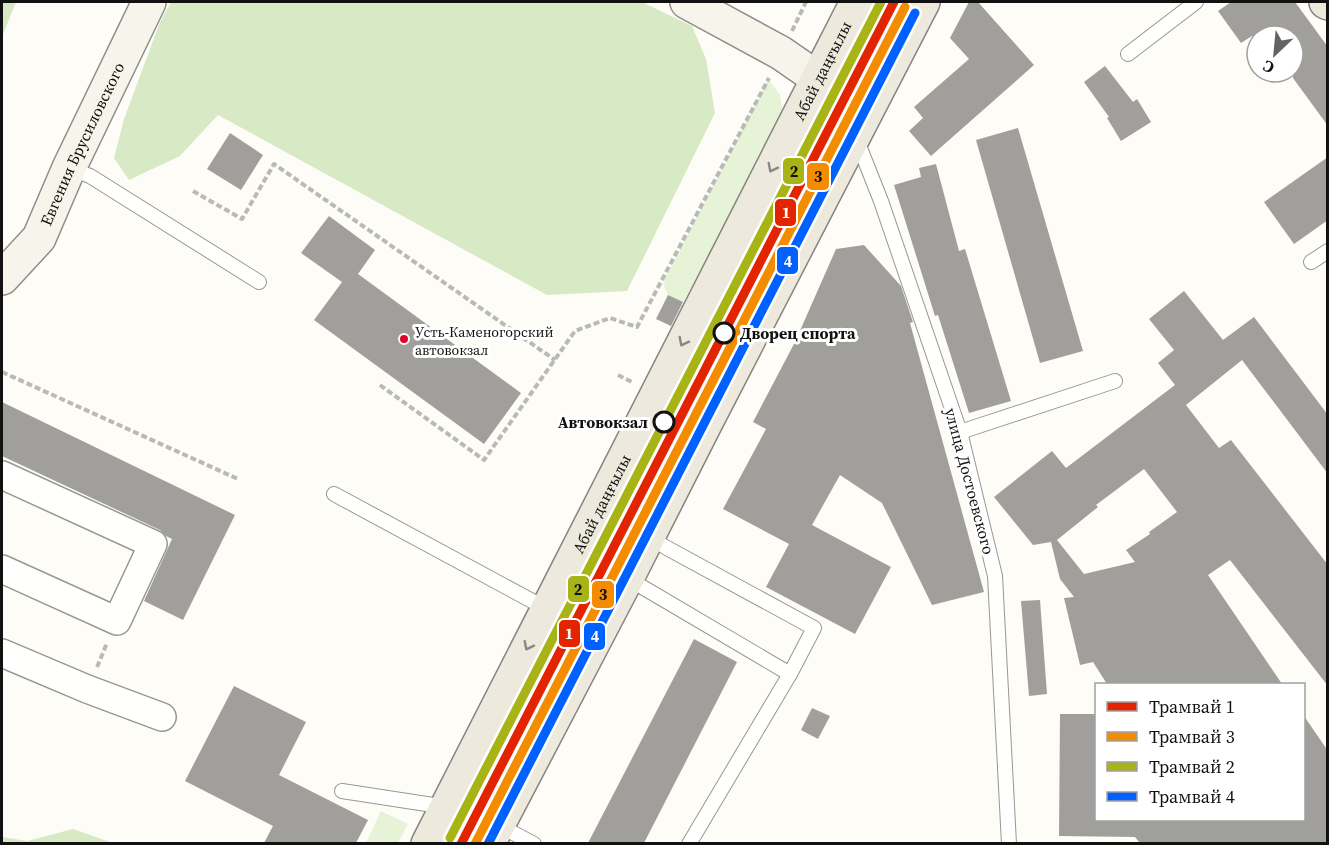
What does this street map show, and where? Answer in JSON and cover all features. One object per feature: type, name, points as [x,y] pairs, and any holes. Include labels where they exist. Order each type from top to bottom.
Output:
[{"type":"main road","name":"Абай даңғылы","points":[[428,843],[857,2]]},
{"type":"main road","points":[[493,834],[923,2]]},
{"type":"street","name":"Евгения Брусиловского","points":[[2,278],[39,238],[69,168],[149,2]]},
{"type":"street","points":[[687,2],[781,53],[817,78],[854,133]]},
{"type":"street","points":[[2,475],[153,544],[117,621],[2,568]]},
{"type":"street","points":[[2,653],[87,689],[162,717]]},
{"type":"lane","points":[[1128,54],[1196,2]]},
{"type":"lane","name":"улица Достоевского","points":[[854,133],[881,201],[960,432],[995,576],[1009,843]]},
{"type":"lane","points":[[69,168],[90,176],[259,282]]},
{"type":"lane","points":[[1311,262],[1328,251]]},
{"type":"lane","points":[[960,432],[1115,381]]},
{"type":"lane","points":[[334,494],[547,609]]},
{"type":"lane","points":[[647,536],[814,628],[790,674],[688,843]]},
{"type":"lane","points":[[627,578],[790,674]]},
{"type":"lane","points":[[342,791],[446,807]]},
{"type":"lane","points":[[493,834],[534,843]]},
{"type":"path","points":[[380,385],[484,460],[575,331],[610,318],[637,327],[750,114],[806,2]]},
{"type":"path","points":[[193,191],[242,219],[274,164],[555,360]]},
{"type":"path","points":[[2,372],[238,479]]},
{"type":"path","points":[[618,375],[634,383]]},
{"type":"path","points":[[87,689],[108,642]]},
{"type":"green space","points":[[2,2],[16,2],[2,37]]},
{"type":"green space","points":[[171,2],[642,2],[692,26],[706,59],[715,113],[627,291],[547,295],[218,115],[180,156],[129,180],[114,158],[124,119],[160,22]]},
{"type":"green space","points":[[768,79],[780,95],[783,114],[683,302],[668,295],[663,283]]},
{"type":"green space","points":[[381,811],[408,824],[398,843],[366,843]]},
{"type":"green space","points":[[73,829],[113,843],[2,843],[2,837],[27,841]]},
{"type":"building","points":[[969,2],[978,2],[1034,65],[931,156],[909,131],[923,118],[914,107],[969,59],[950,38]]},
{"type":"building","points":[[1231,2],[1295,2],[1328,47],[1328,126],[1297,84],[1305,84],[1305,24],[1245,24],[1245,40],[1241,43],[1218,11]]},
{"type":"building","points":[[1105,66],[1133,102],[1137,99],[1151,122],[1121,141],[1107,118],[1109,117],[1084,82]]},
{"type":"building","points":[[1018,128],[1083,351],[1040,363],[976,140]]},
{"type":"building","points":[[230,133],[263,155],[241,190],[207,169]]},
{"type":"building","points":[[1328,157],[1328,220],[1294,244],[1264,202]]},
{"type":"building","points":[[936,164],[959,251],[965,249],[1011,401],[969,413],[938,315],[935,316],[894,185],[921,177],[919,168]]},
{"type":"building","name":"Усть-Каменогорский автовокзал","points":[[329,216],[375,250],[358,274],[521,393],[484,444],[314,320],[342,282],[301,253]]},
{"type":"building","points":[[864,245],[901,286],[913,322],[910,323],[984,592],[932,605],[882,503],[840,475],[812,525],[891,567],[855,634],[766,587],[789,544],[723,509],[766,429],[753,422],[795,342],[836,249]]},
{"type":"building","points":[[1184,291],[1223,340],[1254,317],[1328,415],[1328,474],[1242,360],[1186,405],[1219,448],[1231,440],[1328,565],[1328,686],[1230,560],[1208,575],[1281,683],[1106,683],[1093,662],[1080,665],[1064,598],[1074,597],[1060,579],[1051,542],[1033,545],[994,497],[1052,451],[1066,468],[1175,385],[1158,363],[1174,350],[1149,319]],"holes":[[[1144,469],[1177,512],[1149,532],[1150,534],[1126,550],[1135,562],[1084,574],[1057,540],[1098,507],[1096,505]]]},
{"type":"building","points":[[668,295],[683,302],[671,326],[656,319]]},
{"type":"building","points":[[2,402],[235,515],[183,620],[144,601],[172,539],[160,530],[2,456]]},
{"type":"building","points":[[1040,600],[1047,694],[1029,696],[1021,601]]},
{"type":"building","points":[[694,639],[737,662],[644,843],[588,843]]},
{"type":"building","points":[[234,686],[306,722],[279,775],[368,820],[356,843],[264,843],[273,826],[185,781]]},
{"type":"building","points":[[812,708],[830,716],[818,739],[801,730]]},
{"type":"building","points":[[1060,714],[1095,714],[1095,821],[1305,821],[1305,717],[1328,751],[1328,843],[1140,843],[1135,837],[1059,836]]},
{"type":"tram line","name":"2","points":[[450,838],[881,2]]},
{"type":"tram line","name":"1","points":[[461,844],[894,2]]},
{"type":"tram line","name":"3","points":[[475,844],[905,7]]},
{"type":"tram line","name":"4","points":[[488,844],[915,13]]},
{"type":"place","name":"Дворец спорта","points":[[724,333]]},
{"type":"place","name":"Усть-Каменогорский автовокзал","points":[[404,339]]},
{"type":"place","name":"Автовокзал","points":[[664,422]]}]
